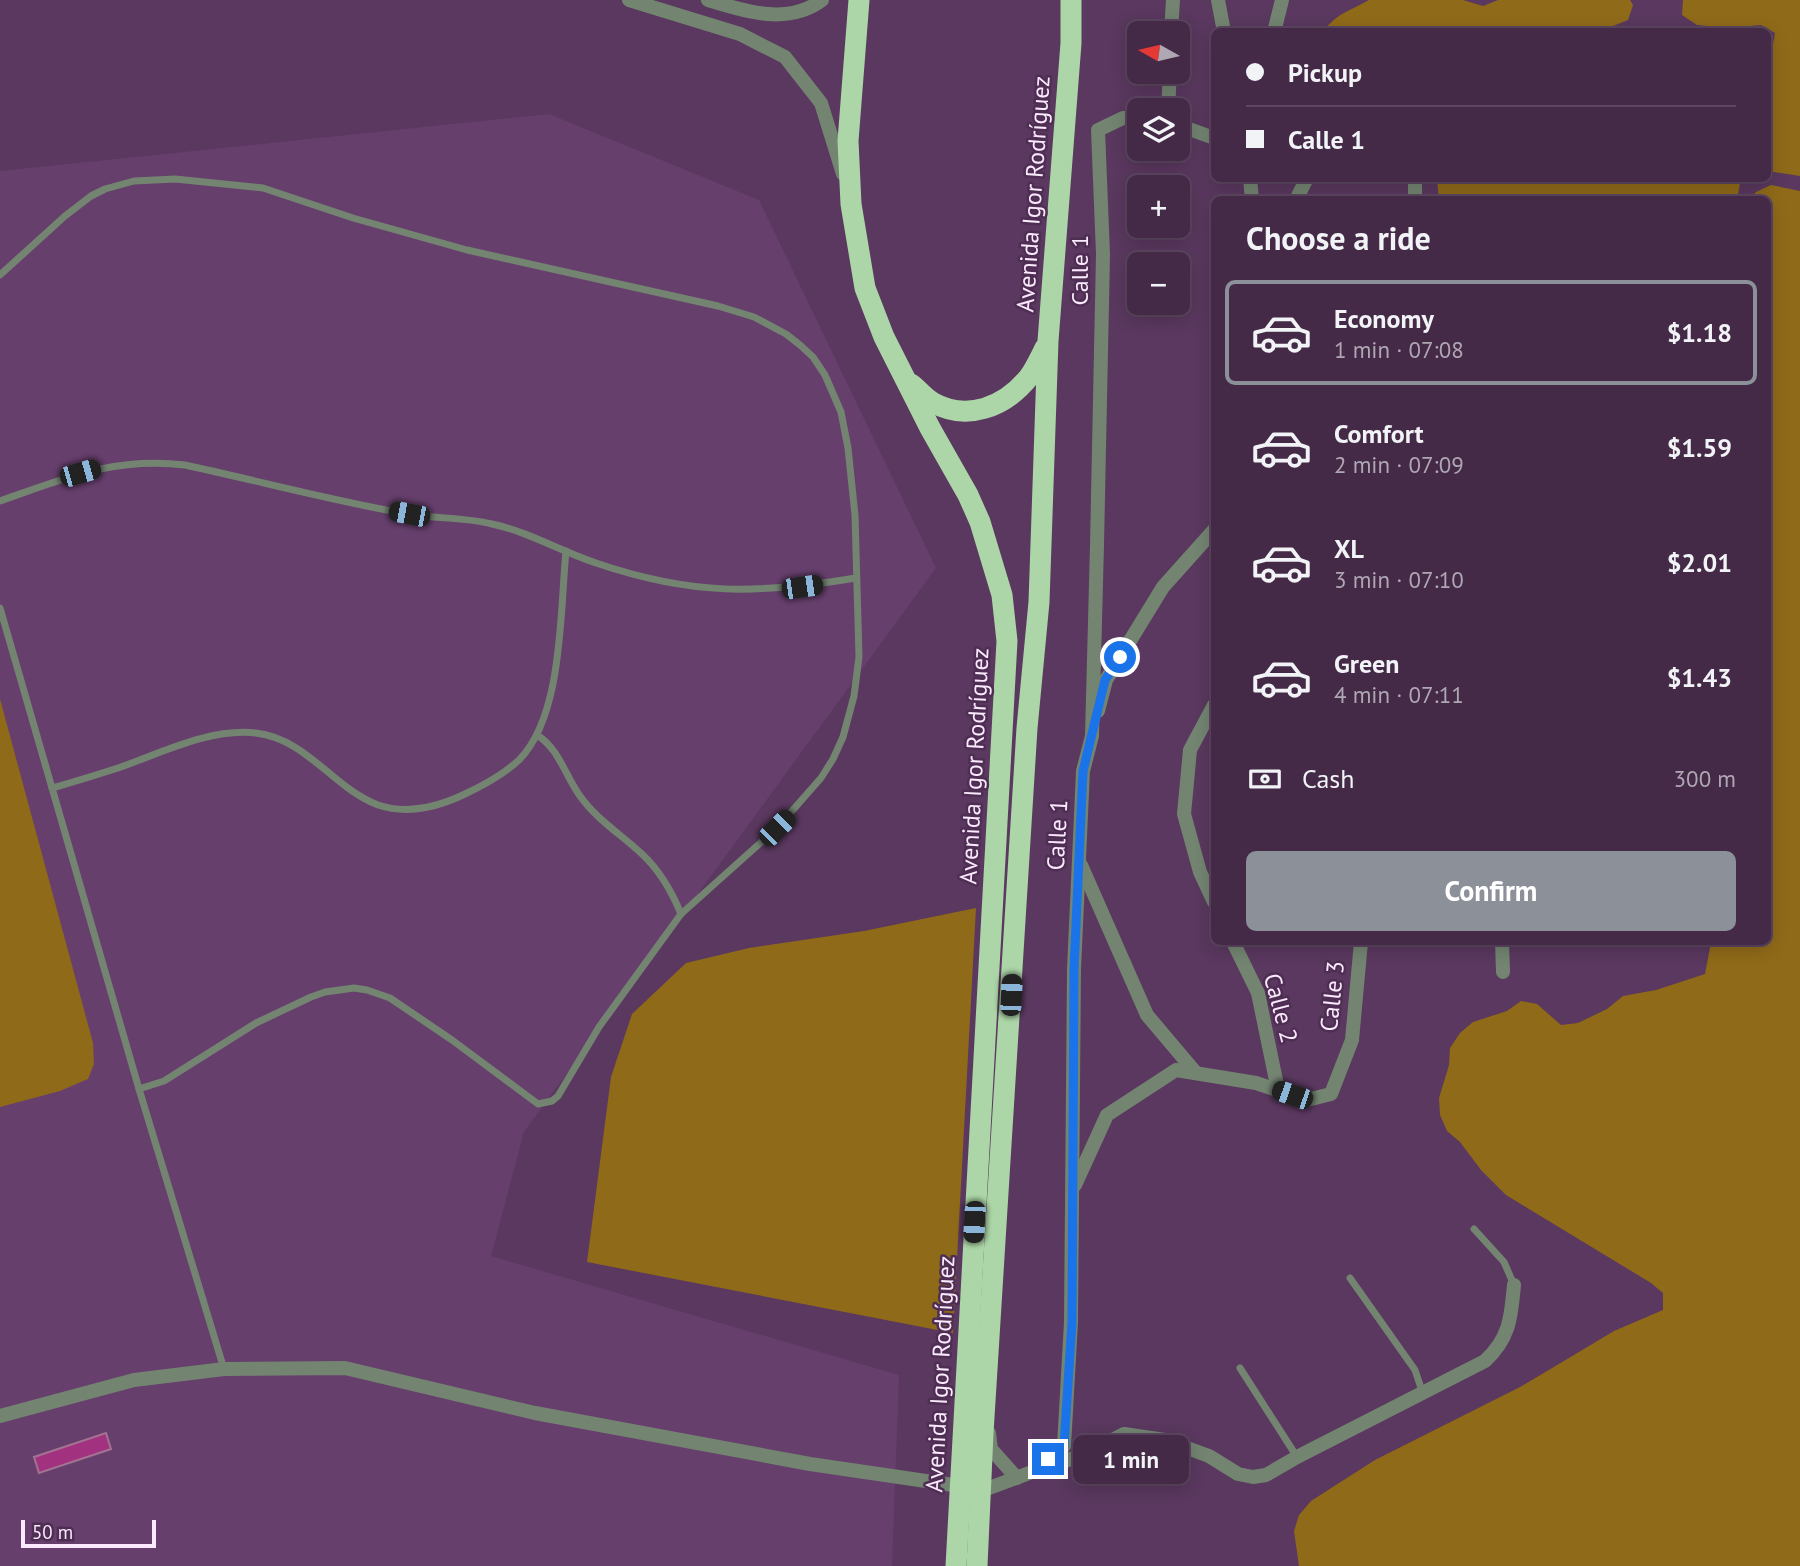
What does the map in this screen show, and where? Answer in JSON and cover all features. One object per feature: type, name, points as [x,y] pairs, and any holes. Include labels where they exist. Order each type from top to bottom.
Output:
[{"type":"highway","name":"Avenida Igor Rodríguez","points":[[859,0],[848,141],[851,204],[865,288],[904,378],[980,522],[1002,595],[1007,641],[970,1489],[977,1566]]},
{"type":"highway","name":"Avenida Igor Rodríguez","points":[[956,1566],[985,1410],[1027,728],[1039,602],[1048,341],[1071,43],[1071,0]]},
{"type":"highway","points":[[904,378],[932,401],[953,410],[978,412],[1013,394],[1030,376],[1048,341]]},
{"type":"street","points":[[629,0],[740,34],[785,57],[821,103],[851,204]]},
{"type":"street","points":[[708,0],[740,10],[780,16],[816,5],[822,0]]},
{"type":"street","points":[[1172,21],[1173,0]]},
{"type":"street","points":[[1218,0],[1223,28]]},
{"type":"street","points":[[1274,28],[1282,0]]},
{"type":"street","name":"Calle 1","points":[[970,1489],[1032,1472],[1064,1446],[1072,1322],[1074,969],[1083,771],[1092,736],[1103,254],[1098,130],[1127,118]]},
{"type":"street","points":[[1190,129],[1211,137]]},
{"type":"street","points":[[1092,736],[1105,680],[1163,587],[1211,533]]},
{"type":"street","points":[[1211,711],[1191,750],[1184,814],[1200,872],[1211,896]]},
{"type":"street","points":[[1079,859],[1147,1015],[1196,1073]]},
{"type":"street","name":"Calle 2","points":[[1235,945],[1258,993],[1278,1090]]},
{"type":"street","name":"Calle 3","points":[[1278,1090],[1307,1100],[1331,1094],[1352,1040],[1360,945]]},
{"type":"street","points":[[1502,945],[1503,972]]},
{"type":"street","points":[[1073,1191],[1108,1115],[1175,1070],[1256,1083],[1278,1090]]},
{"type":"street","points":[[1032,1472],[1086,1454],[1124,1434],[1165,1440],[1209,1456],[1238,1474],[1252,1477],[1266,1475],[1422,1391],[1485,1361],[1499,1346],[1510,1321],[1514,1285]]},
{"type":"street","points":[[0,1416],[134,1380],[224,1369],[345,1368],[549,1416],[810,1464],[970,1489]]},
{"type":"street","points":[[985,1410],[991,1449],[1017,1478]]},
{"type":"lane","points":[[0,275],[65,216],[105,189],[134,181],[175,179],[263,188],[353,218],[467,250],[736,311],[771,325],[813,357],[835,395],[849,448],[855,515],[857,677],[850,714],[833,759],[793,812],[681,914],[599,1027],[562,1090],[552,1101],[538,1104],[390,998],[354,988],[325,992],[256,1023],[164,1082],[139,1089]]},
{"type":"lane","points":[[0,500],[101,467],[123,463],[164,463],[409,514],[488,523],[530,535],[621,571],[695,588],[775,589],[856,578]]},
{"type":"lane","points":[[52,788],[184,744],[227,734],[256,733],[271,736],[296,747],[368,800],[388,808],[414,810],[458,797],[500,774],[519,760],[537,735],[547,712],[554,683],[566,551]]},
{"type":"lane","points":[[0,608],[139,1089],[224,1369]]},
{"type":"lane","points":[[537,735],[554,749],[571,784],[589,809],[653,866],[665,881],[681,914]]},
{"type":"lane","points":[[1474,1229],[1504,1262],[1514,1285]]},
{"type":"lane","points":[[1350,1278],[1415,1370],[1422,1391]]},
{"type":"lane","points":[[1240,1368],[1297,1457]]},
{"type":"shaded area","points":[[1369,0],[1463,0],[1483,6],[1498,0],[1630,0],[1633,5],[1628,20],[1613,26],[1589,28],[1326,28],[1339,16]]},
{"type":"shaded area","points":[[1683,0],[1800,0],[1800,176],[1771,171],[1771,51],[1775,33],[1771,28],[1761,25],[1729,28],[1697,25],[1682,15]]},
{"type":"shaded area","points":[[549,114],[759,200],[936,568],[524,1132],[491,1256],[899,1375],[892,1566],[0,1566],[0,171]]},
{"type":"shaded area","points":[[1437,182],[1741,182],[1738,196],[1439,196]]},
{"type":"shaded area","points":[[1771,185],[1800,191],[1800,1566],[1299,1566],[1294,1531],[1299,1515],[1311,1501],[1375,1460],[1522,1386],[1614,1331],[1663,1310],[1663,1293],[1651,1283],[1506,1195],[1481,1170],[1460,1142],[1447,1131],[1440,1115],[1439,1098],[1449,1065],[1450,1048],[1460,1033],[1473,1022],[1507,1011],[1521,1001],[1537,1004],[1561,1025],[1578,1023],[1607,1009],[1623,996],[1656,990],[1705,974],[1710,945],[1771,945],[1771,196],[1753,196]]},
{"type":"shaded area","points":[[0,699],[93,1043],[94,1064],[88,1079],[60,1091],[0,1107]]},
{"type":"shaded area","points":[[976,908],[953,1333],[587,1262],[611,1077],[632,1014],[686,963],[749,948],[864,931]]},
{"type":"building","points":[[106,1433],[111,1449],[39,1473],[34,1457]]},
{"type":"route","points":[[1048,1459],[1064,1446],[1072,1322],[1074,969],[1083,771],[1105,680],[1120,657]]}]
